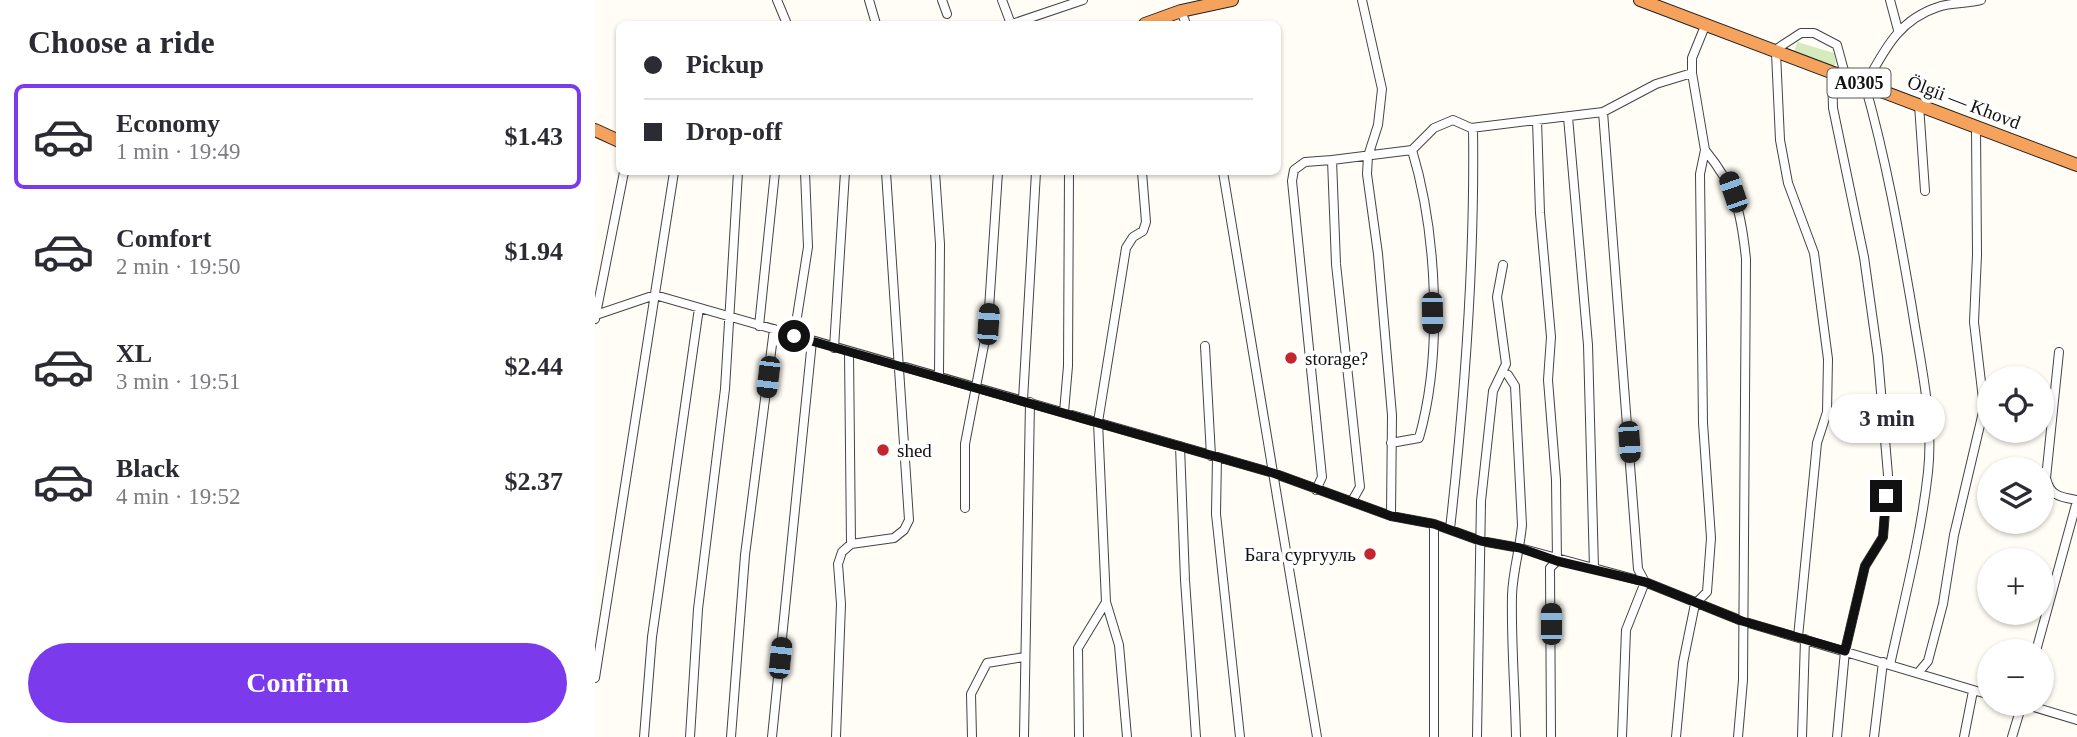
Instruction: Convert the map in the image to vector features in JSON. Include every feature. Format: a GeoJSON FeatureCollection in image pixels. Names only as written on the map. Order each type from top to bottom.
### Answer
{"type":"FeatureCollection","features":[{"type":"Feature","properties":{"kind":"highway"},"geometry":{"type":"LineString","coordinates":[[1153,21],[1181,11],[1232,0]]}},
{"type":"Feature","properties":{"kind":"highway","name":"Ölgii — Khovd"},"geometry":{"type":"LineString","coordinates":[[1640,0],[2077,166]]}},
{"type":"Feature","properties":{"kind":"highway"},"geometry":{"type":"LineString","coordinates":[[595,130],[616,140]]}},
{"type":"Feature","properties":{"kind":"street"},"geometry":{"type":"LineString","coordinates":[[777,0],[786,21]]}},
{"type":"Feature","properties":{"kind":"street"},"geometry":{"type":"LineString","coordinates":[[869,0],[875,21]]}},
{"type":"Feature","properties":{"kind":"street"},"geometry":{"type":"LineString","coordinates":[[942,0],[947,14]]}},
{"type":"Feature","properties":{"kind":"street"},"geometry":{"type":"LineString","coordinates":[[1002,0],[1010,21]]}},
{"type":"Feature","properties":{"kind":"street"},"geometry":{"type":"LineString","coordinates":[[1020,21],[1083,0]]}},
{"type":"Feature","properties":{"kind":"street"},"geometry":{"type":"LineString","coordinates":[[1362,0],[1382,89],[1378,125],[1368,156],[1367,174],[1378,254],[1392,415],[1394,500],[1391,516]]}},
{"type":"Feature","properties":{"kind":"street"},"geometry":{"type":"LineString","coordinates":[[1890,0],[1898,30]]}},
{"type":"Feature","properties":{"kind":"street"},"geometry":{"type":"LineString","coordinates":[[1874,737],[1886,663],[1909,583],[1928,471],[1928,434],[1921,352],[1893,191],[1865,85],[1898,30],[1914,17],[1940,6],[1981,0]]}},
{"type":"Feature","properties":{"kind":"street"},"geometry":{"type":"LineString","coordinates":[[1181,11],[1185,21]]}},
{"type":"Feature","properties":{"kind":"street"},"geometry":{"type":"LineString","coordinates":[[1676,737],[1683,663],[1695,604],[1707,592],[1711,538],[1703,423],[1700,174],[1705,150],[1692,73],[1692,58],[1705,26]]}},
{"type":"Feature","properties":{"kind":"street"},"geometry":{"type":"LineString","coordinates":[[1802,737],[1801,638],[1817,443],[1827,412],[1828,359],[1814,253],[1788,183],[1784,162],[1774,52],[1801,33],[1825,37],[1837,45],[1846,78]]}},
{"type":"Feature","properties":{"kind":"street"},"geometry":{"type":"LineString","coordinates":[[1315,490],[1322,477],[1292,181],[1294,170],[1305,162],[1412,150],[1434,128],[1453,120],[1473,128],[1603,111],[1656,84],[1692,73]]}},
{"type":"Feature","properties":{"kind":"street"},"geometry":{"type":"LineString","coordinates":[[1832,73],[1833,108],[1864,257],[1878,357],[1888,475],[1883,537],[1865,566],[1845,651],[1837,737]]}},
{"type":"Feature","properties":{"kind":"street"},"geometry":{"type":"LineString","coordinates":[[1919,105],[1925,191]]}},
{"type":"Feature","properties":{"kind":"street"},"geometry":{"type":"LineString","coordinates":[[1603,111],[1638,569],[1645,582],[1626,630],[1622,737]]}},
{"type":"Feature","properties":{"kind":"street"},"geometry":{"type":"LineString","coordinates":[[1568,117],[1588,345],[1594,568]]}},
{"type":"Feature","properties":{"kind":"street"},"geometry":{"type":"LineString","coordinates":[[1537,120],[1551,337],[1548,380],[1556,480],[1557,561],[1551,568],[1551,737]]}},
{"type":"Feature","properties":{"kind":"street"},"geometry":{"type":"LineString","coordinates":[[1450,529],[1463,414],[1473,265],[1473,128]]}},
{"type":"Feature","properties":{"kind":"street"},"geometry":{"type":"LineString","coordinates":[[1918,673],[1928,661],[1943,604],[1954,535],[1984,408],[1974,322],[1977,255],[1976,128]]}},
{"type":"Feature","properties":{"kind":"street"},"geometry":{"type":"LineString","coordinates":[[1391,443],[1419,438],[1430,400],[1433,341],[1430,229],[1412,150]]}},
{"type":"Feature","properties":{"kind":"street"},"geometry":{"type":"LineString","coordinates":[[1705,150],[1728,178],[1742,223],[1746,260],[1743,680],[1738,737]]}},
{"type":"Feature","properties":{"kind":"street"},"geometry":{"type":"LineString","coordinates":[[1332,160],[1336,264],[1360,486],[1352,501]]}},
{"type":"Feature","properties":{"kind":"street"},"geometry":{"type":"LineString","coordinates":[[595,317],[623,175]]}},
{"type":"Feature","properties":{"kind":"street"},"geometry":{"type":"LineString","coordinates":[[595,678],[674,175]]}},
{"type":"Feature","properties":{"kind":"street"},"geometry":{"type":"LineString","coordinates":[[690,737],[698,609],[731,316],[738,175]]}},
{"type":"Feature","properties":{"kind":"street"},"geometry":{"type":"LineString","coordinates":[[759,326],[775,175]]}},
{"type":"Feature","properties":{"kind":"street"},"geometry":{"type":"LineString","coordinates":[[794,336],[808,247],[805,175]]}},
{"type":"Feature","properties":{"kind":"street"},"geometry":{"type":"LineString","coordinates":[[834,348],[845,175]]}},
{"type":"Feature","properties":{"kind":"street"},"geometry":{"type":"LineString","coordinates":[[836,737],[841,604],[837,576],[842,552],[851,544],[894,538],[904,530],[909,520],[886,175]]}},
{"type":"Feature","properties":{"kind":"street"},"geometry":{"type":"LineString","coordinates":[[935,175],[940,244],[939,376]]}},
{"type":"Feature","properties":{"kind":"street"},"geometry":{"type":"LineString","coordinates":[[965,508],[965,444],[988,324],[998,175]]}},
{"type":"Feature","properties":{"kind":"street"},"geometry":{"type":"LineString","coordinates":[[1024,737],[1026,401],[1036,175]]}},
{"type":"Feature","properties":{"kind":"street"},"geometry":{"type":"LineString","coordinates":[[1064,412],[1068,366],[1069,175]]}},
{"type":"Feature","properties":{"kind":"street"},"geometry":{"type":"LineString","coordinates":[[1127,737],[1119,645],[1106,602],[1098,422],[1126,248],[1133,237],[1143,231],[1146,222],[1142,175]]}},
{"type":"Feature","properties":{"kind":"street"},"geometry":{"type":"LineString","coordinates":[[1223,175],[1317,737]]}},
{"type":"Feature","properties":{"kind":"street"},"geometry":{"type":"LineString","coordinates":[[1477,737],[1482,481],[1493,391],[1506,364],[1497,297],[1503,265]]}},
{"type":"Feature","properties":{"kind":"street"},"geometry":{"type":"LineString","coordinates":[[595,317],[655,295],[1273,473],[1391,516],[1434,524],[1481,541],[1520,548],[1557,561],[1645,582],[1742,621],[1977,692]]}},
{"type":"Feature","properties":{"kind":"street"},"geometry":{"type":"LineString","coordinates":[[644,737],[652,637],[699,308]]}},
{"type":"Feature","properties":{"kind":"street"},"geometry":{"type":"LineString","coordinates":[[731,737],[745,555],[774,329]]}},
{"type":"Feature","properties":{"kind":"street"},"geometry":{"type":"LineString","coordinates":[[772,737],[812,341]]}},
{"type":"Feature","properties":{"kind":"street"},"geometry":{"type":"LineString","coordinates":[[1205,346],[1216,514],[1240,737]]}},
{"type":"Feature","properties":{"kind":"street"},"geometry":{"type":"LineString","coordinates":[[849,352],[851,544]]}},
{"type":"Feature","properties":{"kind":"street"},"geometry":{"type":"LineString","coordinates":[[2039,639],[2077,501],[2056,496],[2049,489],[2046,478],[2059,352]]}},
{"type":"Feature","properties":{"kind":"street"},"geometry":{"type":"LineString","coordinates":[[1508,375],[1515,386],[1520,548],[1514,560],[1512,596],[1516,737]]}},
{"type":"Feature","properties":{"kind":"street"},"geometry":{"type":"LineString","coordinates":[[1180,446],[1185,580],[1196,737]]}},
{"type":"Feature","properties":{"kind":"street"},"geometry":{"type":"LineString","coordinates":[[1434,524],[1434,737]]}},
{"type":"Feature","properties":{"kind":"street"},"geometry":{"type":"LineString","coordinates":[[1079,737],[1078,648],[1106,602]]}},
{"type":"Feature","properties":{"kind":"street"},"geometry":{"type":"LineString","coordinates":[[972,737],[971,694],[986,663],[1024,657]]}},
{"type":"Feature","properties":{"kind":"street"},"geometry":{"type":"LineString","coordinates":[[1964,737],[1973,691]]}},
{"type":"Feature","properties":{"kind":"street"},"geometry":{"type":"LineString","coordinates":[[2054,713],[2077,720]]}},
{"type":"Feature","properties":{"kind":"street"},"geometry":{"type":"LineString","coordinates":[[2012,737],[2019,716]]}},
{"type":"Feature","properties":{"kind":"green space"},"geometry":{"type":"Polygon","coordinates":[[[1797,42],[1834,53],[1836,64],[1831,67],[1794,52],[1797,42]]]}},
{"type":"Feature","properties":{"kind":"place","name":"storage?"},"geometry":{"type":"Point","coordinates":[1291,358]}},
{"type":"Feature","properties":{"kind":"place","name":"shed"},"geometry":{"type":"Point","coordinates":[883,450]}},
{"type":"Feature","properties":{"kind":"place","name":"Бага сургууль"},"geometry":{"type":"Point","coordinates":[1370,554]}},
{"type":"Feature","properties":{"kind":"route"},"geometry":{"type":"LineString","coordinates":[[794,336],[1273,473],[1391,516],[1434,524],[1481,541],[1520,548],[1557,561],[1645,582],[1742,621],[1845,651],[1865,566],[1883,537],[1886,496]]}}]}
